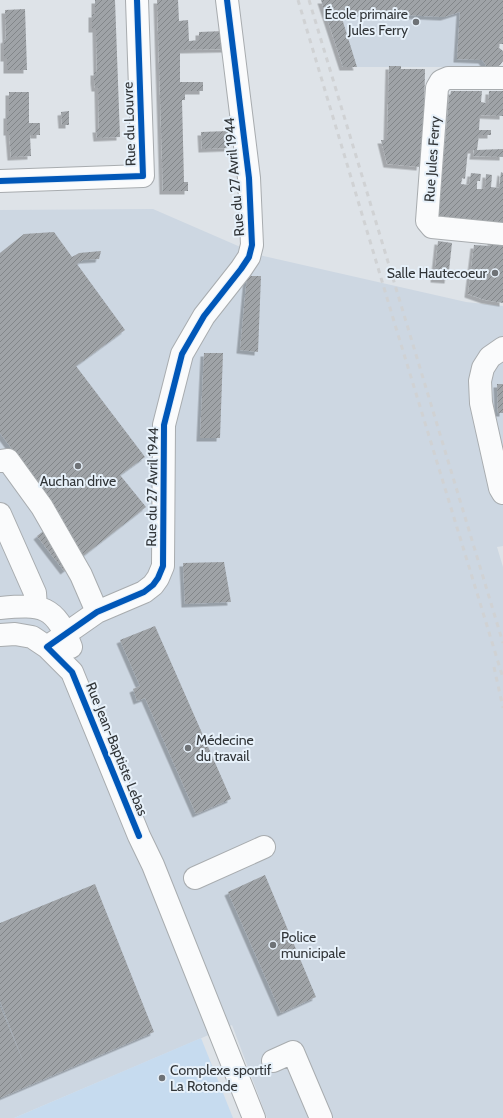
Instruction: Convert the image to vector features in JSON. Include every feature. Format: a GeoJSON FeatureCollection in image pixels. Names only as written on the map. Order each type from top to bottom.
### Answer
{"type":"FeatureCollection","features":[{"type":"Feature","properties":{"kind":"street","name":"Rue du Louvre"},"geometry":{"type":"LineString","coordinates":[[0,181],[143,176],[136,0]]}},
{"type":"Feature","properties":{"kind":"street","name":"Rue du 27 Avril 1944"},"geometry":{"type":"LineString","coordinates":[[47,647],[97,612],[144,592],[153,585],[158,578],[163,566],[164,425],[182,354],[204,316],[249,257],[252,245],[249,178],[227,0]]}},
{"type":"Feature","properties":{"kind":"street","name":"Rue Jules Ferry"},"geometry":{"type":"LineString","coordinates":[[503,78],[448,78],[441,81],[437,88],[427,221],[432,227],[503,234]]}},
{"type":"Feature","properties":{"kind":"street"},"geometry":{"type":"LineString","coordinates":[[503,348],[490,357],[483,368],[480,381],[481,403],[500,488],[503,493]]}},
{"type":"Feature","properties":{"kind":"street"},"geometry":{"type":"LineString","coordinates":[[0,461],[8,460],[42,507],[81,575],[97,612]]}},
{"type":"Feature","properties":{"kind":"street"},"geometry":{"type":"LineString","coordinates":[[0,514],[35,593],[36,607]]}},
{"type":"Feature","properties":{"kind":"street"},"geometry":{"type":"LineString","coordinates":[[0,608],[22,606],[36,607],[50,612],[60,623],[73,652],[72,672]]}},
{"type":"Feature","properties":{"kind":"street"},"geometry":{"type":"LineString","coordinates":[[0,619],[14,617],[38,619],[65,633]]}},
{"type":"Feature","properties":{"kind":"street"},"geometry":{"type":"LineString","coordinates":[[0,635],[15,634],[32,637],[47,647],[72,672]]}},
{"type":"Feature","properties":{"kind":"street","name":"Rue Jean-Baptiste Lebas"},"geometry":{"type":"LineString","coordinates":[[72,672],[153,865],[254,1118]]}},
{"type":"Feature","properties":{"kind":"street"},"geometry":{"type":"LineString","coordinates":[[195,878],[264,847]]}},
{"type":"Feature","properties":{"kind":"street"},"geometry":{"type":"LineString","coordinates":[[273,1062],[293,1052],[321,1118]]}},
{"type":"Feature","properties":{"kind":"shaded area","name":"École primaire Jules Ferry"},"geometry":{"type":"Polygon","coordinates":[[[321,0],[503,0],[503,44],[498,44],[496,67],[343,67],[321,0]]]}},
{"type":"Feature","properties":{"kind":"shaded area"},"geometry":{"type":"Polygon","coordinates":[[[153,209],[259,255],[466,302],[503,306],[503,546],[497,547],[503,567],[503,1118],[267,1118],[232,1025],[14,1118],[0,1118],[0,210],[153,209]]]}},
{"type":"Feature","properties":{"kind":"shaded area","name":"Complexe sportif La Rotonde"},"geometry":{"type":"Polygon","coordinates":[[[201,1038],[233,1118],[14,1118],[201,1038]]]}},
{"type":"Feature","properties":{"kind":"building"},"geometry":{"type":"Polygon","coordinates":[[[95,0],[115,0],[120,137],[97,138],[96,129],[99,129],[98,88],[95,88],[94,80],[94,72],[97,72],[96,29],[92,29],[92,14],[95,14],[95,0]]]}},
{"type":"Feature","properties":{"kind":"building"},"geometry":{"type":"Polygon","coordinates":[[[157,0],[178,0],[179,21],[188,20],[189,41],[199,40],[199,32],[224,31],[226,49],[180,50],[180,82],[203,82],[203,91],[185,91],[185,100],[182,100],[184,182],[188,182],[188,191],[163,191],[157,0]]]}},
{"type":"Feature","properties":{"kind":"building"},"geometry":{"type":"Polygon","coordinates":[[[321,0],[503,0],[503,44],[498,44],[498,47],[503,51],[503,61],[500,65],[493,68],[487,67],[482,60],[457,59],[460,12],[444,17],[340,12],[357,67],[343,67],[321,0]]]}},
{"type":"Feature","properties":{"kind":"building"},"geometry":{"type":"Polygon","coordinates":[[[25,9],[27,70],[7,70],[7,58],[4,58],[4,40],[6,39],[5,10],[25,9]]]}},
{"type":"Feature","properties":{"kind":"building"},"geometry":{"type":"Polygon","coordinates":[[[389,66],[401,66],[401,69],[425,69],[424,123],[420,167],[387,164],[381,140],[387,140],[389,66]]]}},
{"type":"Feature","properties":{"kind":"building"},"geometry":{"type":"Polygon","coordinates":[[[451,91],[482,91],[481,102],[486,103],[486,106],[488,106],[489,91],[503,91],[503,116],[480,115],[479,130],[491,130],[491,135],[479,135],[477,150],[503,149],[503,157],[473,156],[474,150],[468,150],[465,179],[462,178],[461,184],[469,185],[471,173],[481,174],[480,181],[477,181],[477,189],[485,189],[486,174],[492,175],[491,187],[499,188],[501,172],[503,173],[503,225],[438,218],[449,96],[451,91]]]}},
{"type":"Feature","properties":{"kind":"building"},"geometry":{"type":"Polygon","coordinates":[[[9,92],[29,92],[29,123],[40,123],[40,135],[30,135],[31,156],[11,157],[9,132],[7,132],[9,92]]]}},
{"type":"Feature","properties":{"kind":"building"},"geometry":{"type":"Polygon","coordinates":[[[69,111],[69,125],[62,125],[61,112],[69,111]]]}},
{"type":"Feature","properties":{"kind":"building"},"geometry":{"type":"Polygon","coordinates":[[[228,131],[228,148],[202,149],[201,132],[228,131]]]}},
{"type":"Feature","properties":{"kind":"building"},"geometry":{"type":"Polygon","coordinates":[[[54,232],[72,257],[79,253],[101,251],[99,259],[83,260],[77,264],[125,330],[76,366],[145,457],[120,475],[146,507],[64,571],[37,536],[62,517],[0,433],[0,253],[24,234],[54,232]]]}},
{"type":"Feature","properties":{"kind":"building"},"geometry":{"type":"Polygon","coordinates":[[[491,237],[503,238],[503,303],[485,300],[468,294],[474,245],[491,246],[491,237]]]}},
{"type":"Feature","properties":{"kind":"building"},"geometry":{"type":"Polygon","coordinates":[[[438,241],[452,243],[448,280],[434,279],[438,241]]]}},
{"type":"Feature","properties":{"kind":"building"},"geometry":{"type":"Polygon","coordinates":[[[247,276],[261,276],[258,352],[240,350],[247,276]]]}},
{"type":"Feature","properties":{"kind":"building"},"geometry":{"type":"Polygon","coordinates":[[[204,353],[223,353],[220,438],[200,438],[204,353]]]}},
{"type":"Feature","properties":{"kind":"building"},"geometry":{"type":"Polygon","coordinates":[[[497,384],[503,384],[503,413],[498,413],[497,384]]]}},
{"type":"Feature","properties":{"kind":"building"},"geometry":{"type":"Polygon","coordinates":[[[224,562],[231,602],[185,604],[183,563],[224,562]]]}},
{"type":"Feature","properties":{"kind":"building","name":"Médecine du travail"},"geometry":{"type":"Polygon","coordinates":[[[155,626],[231,799],[196,814],[145,698],[137,701],[133,689],[140,686],[120,640],[155,626]]]}},
{"type":"Feature","properties":{"kind":"building","name":"Police municipale"},"geometry":{"type":"Polygon","coordinates":[[[265,875],[316,997],[281,1013],[228,892],[265,875]]]}},
{"type":"Feature","properties":{"kind":"building"},"geometry":{"type":"Polygon","coordinates":[[[95,884],[154,1032],[0,1098],[0,1006],[25,1066],[0,1001],[0,923],[95,884]]]}},
{"type":"Feature","properties":{"kind":"railway"},"geometry":{"type":"LineString","coordinates":[[298,0],[503,678]]}},
{"type":"Feature","properties":{"kind":"railway"},"geometry":{"type":"LineString","coordinates":[[309,0],[503,643]]}},
{"type":"Feature","properties":{"kind":"railway"},"geometry":{"type":"LineString","coordinates":[[494,667],[503,708]]}},
{"type":"Feature","properties":{"kind":"cycle path"},"geometry":{"type":"LineString","coordinates":[[0,181],[143,176],[137,0]]}},
{"type":"Feature","properties":{"kind":"cycle path"},"geometry":{"type":"LineString","coordinates":[[139,836],[72,672],[47,647],[97,612],[144,592],[153,585],[158,578],[163,566],[164,425],[182,354],[204,316],[249,257],[252,245],[249,178],[227,0]]}},
{"type":"Feature","properties":{"kind":"place","name":"École primaire Jules Ferry"},"geometry":{"type":"Point","coordinates":[416,22]}},
{"type":"Feature","properties":{"kind":"place","name":"Salle Hautecoeur"},"geometry":{"type":"Point","coordinates":[495,273]}},
{"type":"Feature","properties":{"kind":"place","name":"Auchan drive"},"geometry":{"type":"Point","coordinates":[78,466]}},
{"type":"Feature","properties":{"kind":"place","name":"Médecine du travail"},"geometry":{"type":"Point","coordinates":[188,748]}},
{"type":"Feature","properties":{"kind":"place","name":"Police municipale"},"geometry":{"type":"Point","coordinates":[273,945]}},
{"type":"Feature","properties":{"kind":"place","name":"Complexe sportif La Rotonde"},"geometry":{"type":"Point","coordinates":[162,1078]}}]}
